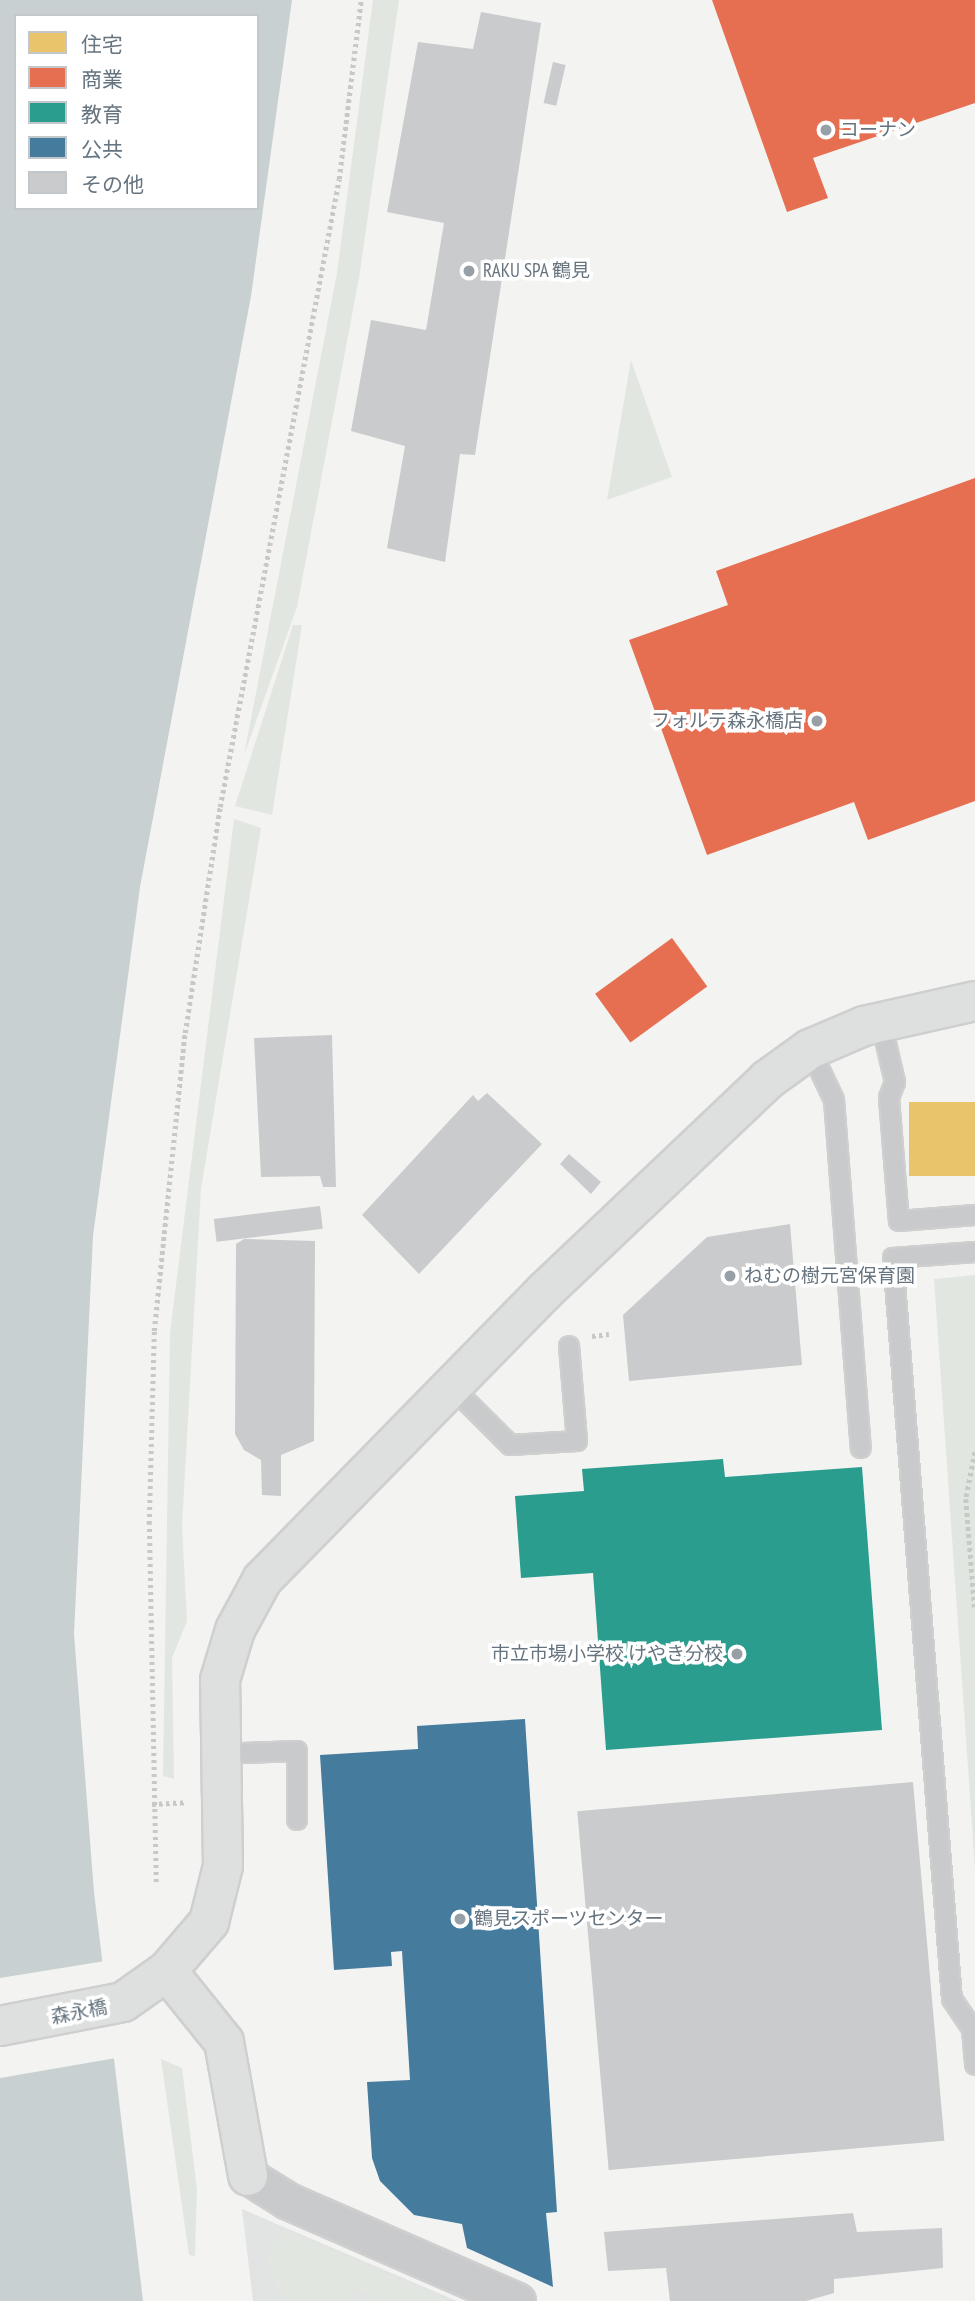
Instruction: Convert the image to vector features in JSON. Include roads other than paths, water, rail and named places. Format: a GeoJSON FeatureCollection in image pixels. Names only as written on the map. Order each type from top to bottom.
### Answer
{"type":"FeatureCollection","features":[{"type":"Feature","properties":{"kind":"street","name":"森永橋"},"geometry":{"type":"LineString","coordinates":[[0,2026],[104,2008],[160,1978],[198,1941],[217,1898],[223,1866],[217,1754],[220,1680],[235,1630],[262,1580],[451,1386],[724,1117],[810,1049],[881,1022],[975,1001]]}},
{"type":"Feature","properties":{"kind":"street"},"geometry":{"type":"LineString","coordinates":[[160,1978],[224,2042],[248,2176],[288,2201],[517,2301]]}},
{"type":"Feature","properties":{"kind":"lane"},"geometry":{"type":"LineString","coordinates":[[881,1022],[895,1082],[889,1098],[899,1221],[975,1215]]}},
{"type":"Feature","properties":{"kind":"lane"},"geometry":{"type":"LineString","coordinates":[[810,1049],[834,1100],[861,1448]]}},
{"type":"Feature","properties":{"kind":"lane"},"geometry":{"type":"LineString","coordinates":[[975,1252],[893,1258],[952,1999],[972,2029],[975,2064]]}},
{"type":"Feature","properties":{"kind":"lane"},"geometry":{"type":"LineString","coordinates":[[451,1386],[510,1445],[577,1441],[569,1346]]}},
{"type":"Feature","properties":{"kind":"lane"},"geometry":{"type":"LineString","coordinates":[[217,1754],[297,1751],[297,1820]]}},
{"type":"Feature","properties":{"kind":"place","name":"コーナン"},"geometry":{"type":"Point","coordinates":[826,130]}},
{"type":"Feature","properties":{"kind":"place","name":"RAKU SPA 鶴見"},"geometry":{"type":"Point","coordinates":[469,271]}},
{"type":"Feature","properties":{"kind":"place","name":"フォルテ森永橋店"},"geometry":{"type":"Point","coordinates":[817,721]}},
{"type":"Feature","properties":{"kind":"place","name":"ねむの樹元宮保育園"},"geometry":{"type":"Point","coordinates":[730,1276]}},
{"type":"Feature","properties":{"kind":"place","name":"市立市場小学校 けやき分校"},"geometry":{"type":"Point","coordinates":[737,1654]}},
{"type":"Feature","properties":{"kind":"place","name":"鶴見スポーツセンター"},"geometry":{"type":"Point","coordinates":[460,1919]}}]}
